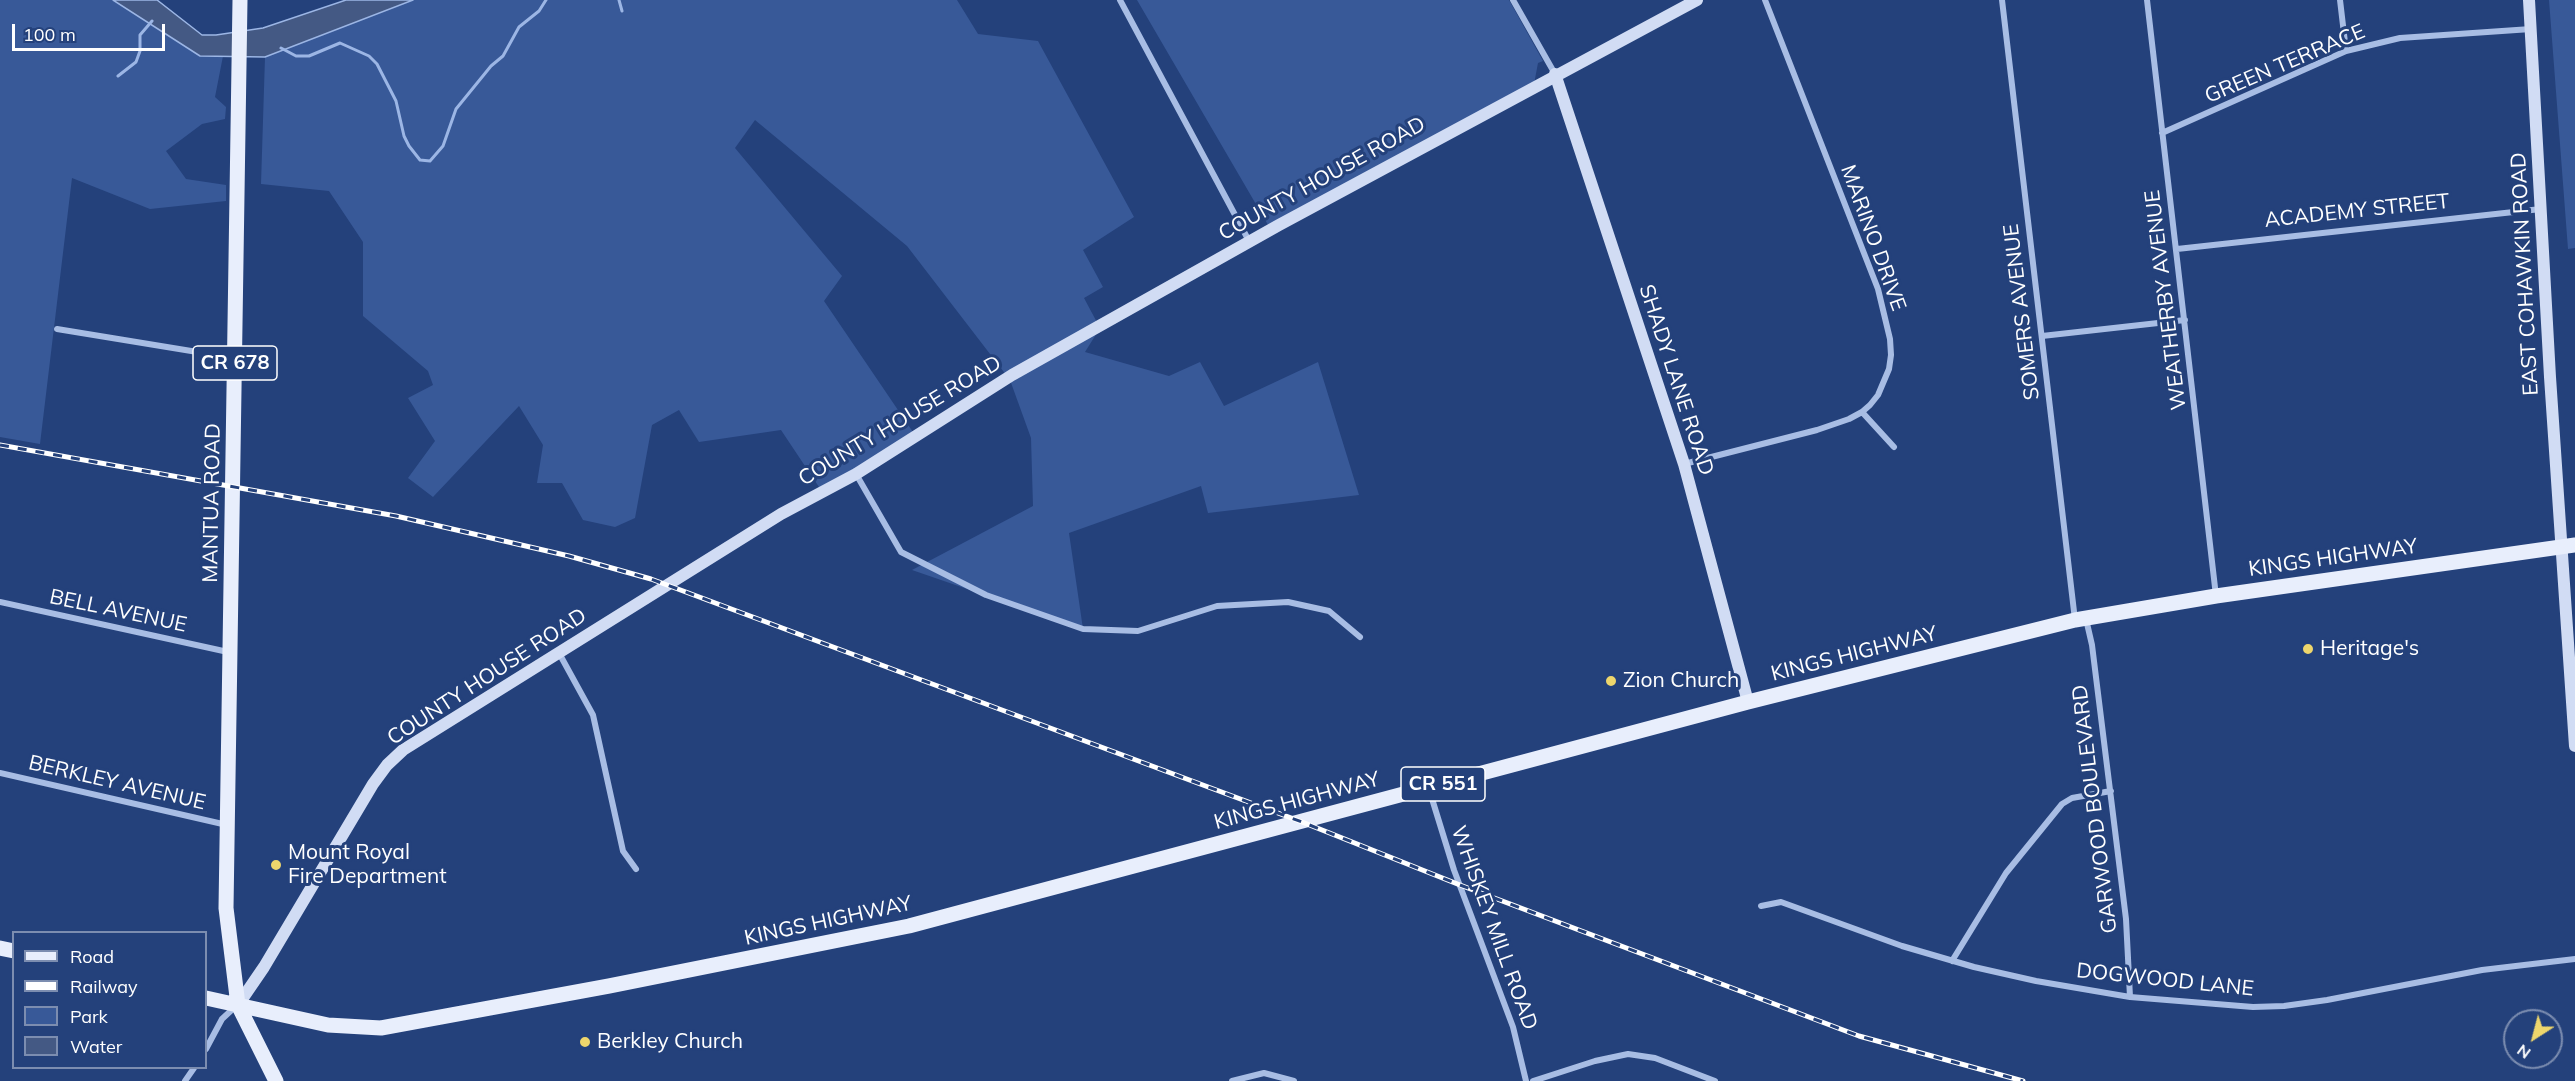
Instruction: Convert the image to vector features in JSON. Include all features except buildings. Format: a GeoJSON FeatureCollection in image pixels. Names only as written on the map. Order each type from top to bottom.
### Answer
{"type":"FeatureCollection","features":[{"type":"Feature","properties":{"kind":"main road","name":"MANTUA ROAD"},"geometry":{"type":"LineString","coordinates":[[238,1005],[226,908],[240,0]]}},
{"type":"Feature","properties":{"kind":"main road","name":"KINGS HIGHWAY"},"geometry":{"type":"LineString","coordinates":[[207,998],[343,1027],[381,1028],[408,1024],[909,926],[1748,702],[2081,619],[2216,596],[2568,545]]}},
{"type":"Feature","properties":{"kind":"main road","name":"CR 678"},"geometry":{"type":"LineString","coordinates":[[238,1005],[276,1081]]}},
{"type":"Feature","properties":{"kind":"street"},"geometry":{"type":"LineString","coordinates":[[1120,0],[1250,241]]}},
{"type":"Feature","properties":{"kind":"street"},"geometry":{"type":"LineString","coordinates":[[1514,0],[1555,74]]}},
{"type":"Feature","properties":{"kind":"street","name":"COUNTY HOUSE ROAD"},"geometry":{"type":"LineString","coordinates":[[238,1005],[264,967],[373,784],[387,765],[403,750],[444,722],[782,514],[856,474],[1012,375],[1250,241],[1555,74],[1696,0]]}},
{"type":"Feature","properties":{"kind":"street","name":"MARINO DRIVE"},"geometry":{"type":"LineString","coordinates":[[1684,464],[1818,430],[1862,412],[1878,395],[1887,375],[1891,355],[1890,339],[1878,289],[1765,0]]}},
{"type":"Feature","properties":{"kind":"street","name":"SOMERS AVENUE"},"geometry":{"type":"LineString","coordinates":[[2002,0],[2042,336],[2081,619]]}},
{"type":"Feature","properties":{"kind":"street","name":"WEATHERBY AVENUE"},"geometry":{"type":"LineString","coordinates":[[2147,0],[2186,320],[2216,596]]}},
{"type":"Feature","properties":{"kind":"street"},"geometry":{"type":"LineString","coordinates":[[2340,0],[2346,51]]}},
{"type":"Feature","properties":{"kind":"street","name":"EAST COHAWKIN ROAD"},"geometry":{"type":"LineString","coordinates":[[2529,0],[2541,209],[2568,545],[2575,746]]}},
{"type":"Feature","properties":{"kind":"street","name":"GREEN TERRACE"},"geometry":{"type":"LineString","coordinates":[[2162,133],[2346,51],[2400,38],[2531,29]]}},
{"type":"Feature","properties":{"kind":"street","name":"SHADY LANE ROAD"},"geometry":{"type":"LineString","coordinates":[[1555,74],[1684,464],[1748,702]]}},
{"type":"Feature","properties":{"kind":"street","name":"ACADEMY STREET"},"geometry":{"type":"LineString","coordinates":[[2177,249],[2541,209]]}},
{"type":"Feature","properties":{"kind":"street"},"geometry":{"type":"LineString","coordinates":[[2042,336],[2186,320]]}},
{"type":"Feature","properties":{"kind":"street"},"geometry":{"type":"LineString","coordinates":[[57,329],[147,346],[235,358]]}},
{"type":"Feature","properties":{"kind":"street"},"geometry":{"type":"LineString","coordinates":[[1862,412],[1894,447]]}},
{"type":"Feature","properties":{"kind":"street"},"geometry":{"type":"LineString","coordinates":[[856,474],[901,552],[986,596],[1083,629],[1138,631],[1217,606],[1288,602],[1329,611],[1360,637]]}},
{"type":"Feature","properties":{"kind":"street","name":"BELL AVENUE"},"geometry":{"type":"LineString","coordinates":[[0,602],[229,652]]}},
{"type":"Feature","properties":{"kind":"street","name":"GARWOOD BOULEVARD"},"geometry":{"type":"LineString","coordinates":[[2081,619],[2092,645],[2126,919],[2130,997]]}},
{"type":"Feature","properties":{"kind":"street"},"geometry":{"type":"LineString","coordinates":[[559,653],[593,716],[623,851],[636,869]]}},
{"type":"Feature","properties":{"kind":"street","name":"BERKLEY AVENUE"},"geometry":{"type":"LineString","coordinates":[[0,773],[227,826]]}},
{"type":"Feature","properties":{"kind":"street","name":"WHISKEY MILL ROAD"},"geometry":{"type":"LineString","coordinates":[[1428,788],[1454,870],[1513,1027],[1526,1081]]}},
{"type":"Feature","properties":{"kind":"street"},"geometry":{"type":"LineString","coordinates":[[1952,961],[2006,873],[2062,804],[2072,798],[2110,791]]}},
{"type":"Feature","properties":{"kind":"street","name":"DOGWOOD LANE"},"geometry":{"type":"LineString","coordinates":[[1761,906],[1781,902],[1857,931],[1952,961],[2036,981],[2130,997],[2253,1007],[2284,1006],[2482,970],[2575,959]]}},
{"type":"Feature","properties":{"kind":"street"},"geometry":{"type":"LineString","coordinates":[[207,1047],[222,1019],[238,1005]]}},
{"type":"Feature","properties":{"kind":"street"},"geometry":{"type":"LineString","coordinates":[[1533,1081],[1595,1061],[1628,1054],[1655,1059],[1715,1081]]}},
{"type":"Feature","properties":{"kind":"street"},"geometry":{"type":"LineString","coordinates":[[1232,1081],[1264,1073],[1294,1081]]}},
{"type":"Feature","properties":{"kind":"green space"},"geometry":{"type":"Polygon","coordinates":[[[0,0],[113,0],[200,56],[223,56],[215,97],[226,107],[225,119],[202,124],[166,151],[186,179],[226,185],[226,201],[150,209],[72,178],[40,444],[0,437],[0,0]]]}},
{"type":"Feature","properties":{"kind":"green space"},"geometry":{"type":"Polygon","coordinates":[[[413,0],[957,0],[978,34],[1038,41],[1134,217],[1083,250],[1103,287],[1084,298],[1100,328],[1085,352],[1169,376],[1200,362],[1224,406],[1318,362],[1359,495],[1208,513],[1201,486],[1069,533],[1083,629],[912,570],[1033,506],[1031,438],[1010,380],[907,246],[755,120],[735,148],[842,276],[824,301],[917,438],[823,493],[781,430],[699,442],[679,410],[652,425],[635,518],[615,527],[583,520],[562,483],[537,483],[543,445],[519,406],[433,497],[408,478],[435,441],[408,398],[433,385],[428,371],[363,316],[363,242],[329,191],[261,184],[265,57],[413,0]]]}},
{"type":"Feature","properties":{"kind":"green space"},"geometry":{"type":"Polygon","coordinates":[[[1137,0],[1509,0],[1543,61],[1538,63],[1534,84],[1271,230],[1137,0]]]}},
{"type":"Feature","properties":{"kind":"green space"},"geometry":{"type":"Polygon","coordinates":[[[2549,0],[2575,0],[2575,248],[2568,249],[2549,0]]]}},
{"type":"Feature","properties":{"kind":"water"},"geometry":{"type":"Polygon","coordinates":[[[113,0],[157,0],[202,35],[216,35],[263,28],[346,0],[413,0],[265,57],[200,56],[113,0]]]}},
{"type":"Feature","properties":{"kind":"waterway"},"geometry":{"type":"LineString","coordinates":[[281,48],[296,56],[309,56],[340,43],[369,56],[377,64],[396,101],[404,136],[409,146],[420,160],[430,161],[443,146],[456,109],[491,66],[503,56],[519,27],[539,11],[546,0]]}},
{"type":"Feature","properties":{"kind":"waterway"},"geometry":{"type":"LineString","coordinates":[[619,0],[622,11]]}},
{"type":"Feature","properties":{"kind":"waterway"},"geometry":{"type":"LineString","coordinates":[[118,76],[136,62],[140,51],[140,35],[152,21]]}},
{"type":"Feature","properties":{"kind":"railway"},"geometry":{"type":"LineString","coordinates":[[0,445],[396,516],[569,556],[651,579],[1302,822],[1460,885],[1859,1036],[2023,1081]]}},
{"type":"Feature","properties":{"kind":"place","name":"Heritage's"},"geometry":{"type":"Point","coordinates":[2308,649]}},
{"type":"Feature","properties":{"kind":"place","name":"Zion Church"},"geometry":{"type":"Point","coordinates":[1611,681]}},
{"type":"Feature","properties":{"kind":"place","name":"Mount Royal Fire Department"},"geometry":{"type":"Point","coordinates":[276,865]}},
{"type":"Feature","properties":{"kind":"place","name":"Berkley Church"},"geometry":{"type":"Point","coordinates":[585,1042]}}]}
